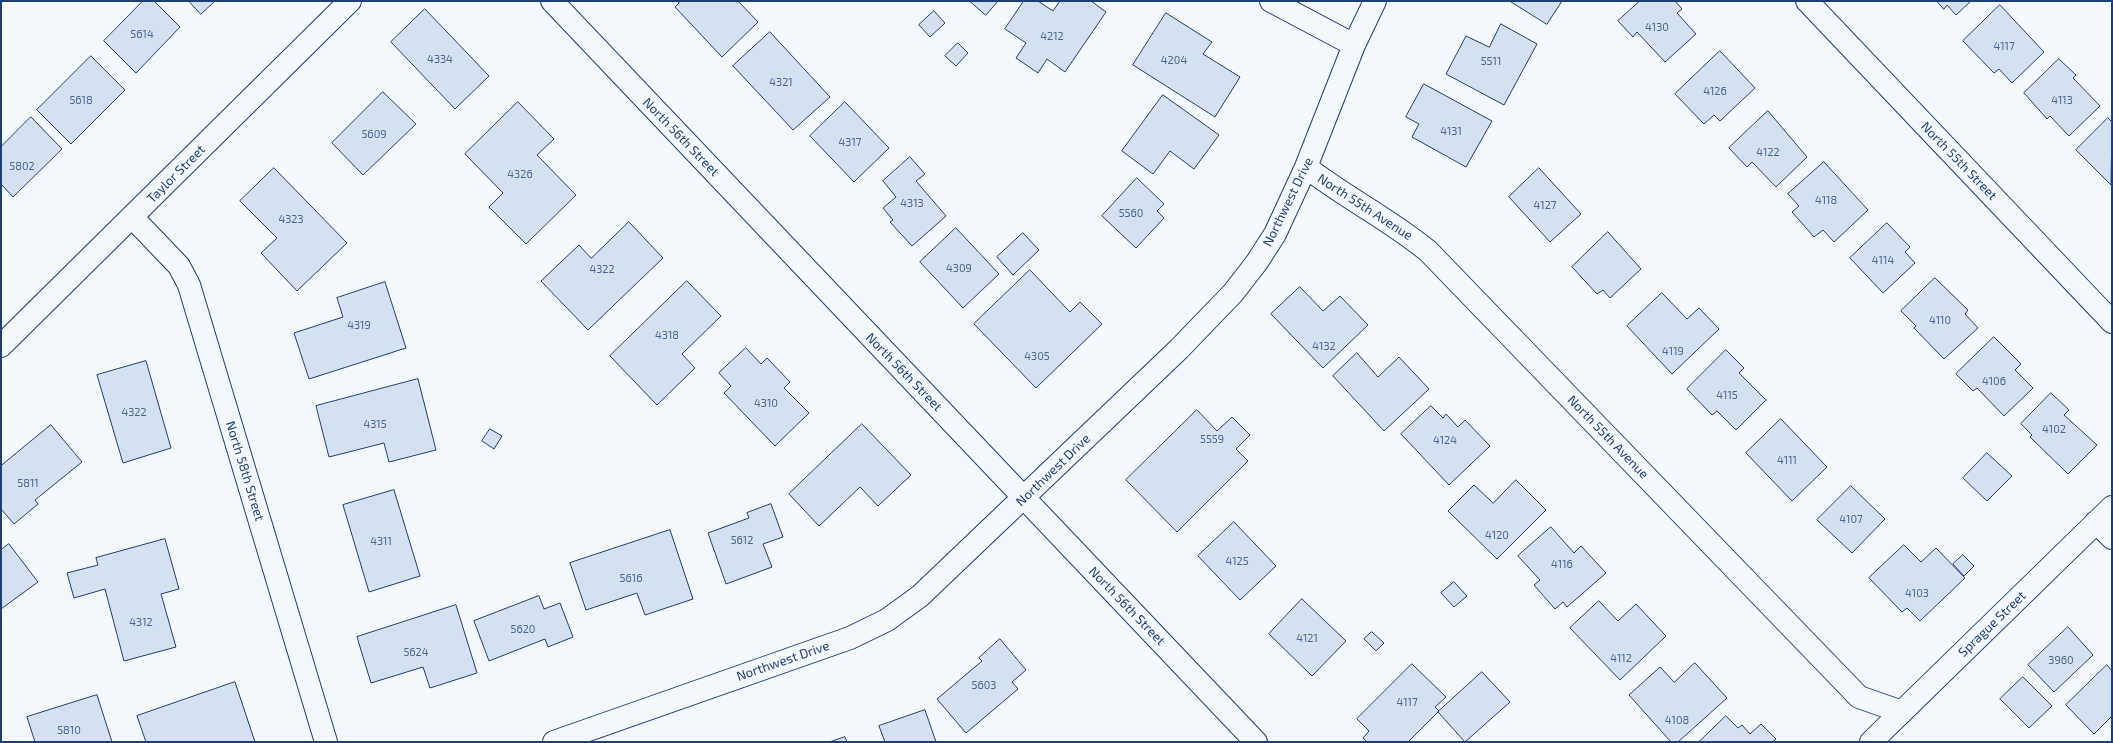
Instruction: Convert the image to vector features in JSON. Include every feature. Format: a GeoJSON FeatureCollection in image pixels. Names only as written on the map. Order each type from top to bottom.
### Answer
{"type":"FeatureCollection","features":[{"type":"Feature","properties":{"kind":"street","name":"Taylor Street"},"geometry":{"type":"LineString","coordinates":[[1,346],[350,1]]}},
{"type":"Feature","properties":{"kind":"street","name":"North 56th Street"},"geometry":{"type":"LineString","coordinates":[[552,1],[1256,742]]}},
{"type":"Feature","properties":{"kind":"street"},"geometry":{"type":"LineString","coordinates":[[1271,1],[1354,45]]}},
{"type":"Feature","properties":{"kind":"street","name":"Northwest Drive"},"geometry":{"type":"LineString","coordinates":[[554,742],[850,638],[887,620],[920,596],[1179,349],[1233,293],[1275,234],[1306,167],[1354,45],[1375,1]]}},
{"type":"Feature","properties":{"kind":"street","name":"North 55th Street"},"geometry":{"type":"LineString","coordinates":[[1806,1],[2112,322]]}},
{"type":"Feature","properties":{"kind":"street","name":"North 55th Avenue"},"geometry":{"type":"LineString","coordinates":[[1306,167],[1336,190],[1400,228],[1428,251],[1859,697],[1902,712]]}},
{"type":"Feature","properties":{"kind":"street","name":"North 58th Street"},"geometry":{"type":"LineString","coordinates":[[132,217],[179,266],[189,285],[326,742]]}},
{"type":"Feature","properties":{"kind":"street","name":"Sprague Street"},"geometry":{"type":"LineString","coordinates":[[1871,742],[2112,507]]}},
{"type":"Feature","properties":{"kind":"street"},"geometry":{"type":"LineString","coordinates":[[2096,522],[2112,538]]}},
{"type":"Feature","properties":{"kind":"building"},"geometry":{"type":"Polygon","coordinates":[[[143,1],[154,1],[180,27],[136,73],[104,41],[143,1]]]}},
{"type":"Feature","properties":{"kind":"building"},"geometry":{"type":"Polygon","coordinates":[[[189,1],[215,1],[201,14],[189,1]]]}},
{"type":"Feature","properties":{"kind":"building"},"geometry":{"type":"Polygon","coordinates":[[[677,1],[738,1],[758,22],[722,57],[675,7],[679,3],[677,1]]]}},
{"type":"Feature","properties":{"kind":"building"},"geometry":{"type":"Polygon","coordinates":[[[970,1],[998,1],[986,15],[970,1]]]}},
{"type":"Feature","properties":{"kind":"building"},"geometry":{"type":"Polygon","coordinates":[[[1024,1],[1038,1],[1053,11],[1060,1],[1091,1],[1106,12],[1065,72],[1047,59],[1038,73],[1016,58],[1026,43],[1005,29],[1024,1]]]}},
{"type":"Feature","properties":{"kind":"building"},"geometry":{"type":"Polygon","coordinates":[[[1510,1],[1562,1],[1547,24],[1510,1]]]}},
{"type":"Feature","properties":{"kind":"building"},"geometry":{"type":"Polygon","coordinates":[[[1640,1],[1675,1],[1682,9],[1677,13],[1696,34],[1665,62],[1637,32],[1633,37],[1618,21],[1640,1]]]}},
{"type":"Feature","properties":{"kind":"building"},"geometry":{"type":"Polygon","coordinates":[[[1937,1],[1971,1],[1956,15],[1947,5],[1944,9],[1937,1]]]}},
{"type":"Feature","properties":{"kind":"building"},"geometry":{"type":"Polygon","coordinates":[[[2000,5],[2044,52],[2012,83],[1999,69],[1994,73],[1963,41],[2000,5]]]}},
{"type":"Feature","properties":{"kind":"building"},"geometry":{"type":"Polygon","coordinates":[[[425,9],[489,76],[455,109],[391,42],[425,9]]]}},
{"type":"Feature","properties":{"kind":"building"},"geometry":{"type":"Polygon","coordinates":[[[934,11],[945,23],[930,37],[919,25],[934,11]]]}},
{"type":"Feature","properties":{"kind":"building"},"geometry":{"type":"Polygon","coordinates":[[[1166,13],[1212,42],[1203,54],[1240,77],[1215,117],[1133,65],[1166,13]]]}},
{"type":"Feature","properties":{"kind":"building"},"geometry":{"type":"Polygon","coordinates":[[[1501,24],[1537,44],[1504,105],[1446,74],[1466,36],[1489,47],[1501,24]]]}},
{"type":"Feature","properties":{"kind":"building"},"geometry":{"type":"Polygon","coordinates":[[[770,32],[830,97],[793,130],[733,66],[770,32]]]}},
{"type":"Feature","properties":{"kind":"building"},"geometry":{"type":"Polygon","coordinates":[[[958,43],[968,53],[956,66],[945,56],[958,43]]]}},
{"type":"Feature","properties":{"kind":"building"},"geometry":{"type":"Polygon","coordinates":[[[1720,51],[1755,88],[1720,121],[1714,115],[1704,124],[1675,94],[1720,51]]]}},
{"type":"Feature","properties":{"kind":"building"},"geometry":{"type":"Polygon","coordinates":[[[91,56],[125,90],[71,144],[37,110],[91,56]]]}},
{"type":"Feature","properties":{"kind":"building"},"geometry":{"type":"Polygon","coordinates":[[[2059,59],[2076,75],[2073,78],[2100,106],[2069,136],[2050,116],[2047,119],[2024,93],[2059,59]]]}},
{"type":"Feature","properties":{"kind":"building"},"geometry":{"type":"Polygon","coordinates":[[[1424,84],[1492,121],[1466,167],[1412,137],[1419,124],[1406,117],[1424,84]]]}},
{"type":"Feature","properties":{"kind":"building"},"geometry":{"type":"Polygon","coordinates":[[[383,92],[416,124],[363,175],[332,143],[383,92]]]}},
{"type":"Feature","properties":{"kind":"building"},"geometry":{"type":"Polygon","coordinates":[[[1163,95],[1219,135],[1194,169],[1170,151],[1153,174],[1122,151],[1163,95]]]}},
{"type":"Feature","properties":{"kind":"building"},"geometry":{"type":"Polygon","coordinates":[[[518,102],[554,139],[537,155],[576,195],[526,244],[489,207],[503,193],[465,154],[518,102]]]}},
{"type":"Feature","properties":{"kind":"building"},"geometry":{"type":"Polygon","coordinates":[[[845,102],[889,148],[854,182],[810,136],[845,102]]]}},
{"type":"Feature","properties":{"kind":"building"},"geometry":{"type":"Polygon","coordinates":[[[1768,111],[1807,157],[1776,187],[1752,162],[1747,167],[1729,148],[1768,111]]]}},
{"type":"Feature","properties":{"kind":"building"},"geometry":{"type":"Polygon","coordinates":[[[31,117],[62,149],[13,197],[1,184],[1,147],[31,117]]]}},
{"type":"Feature","properties":{"kind":"building"},"geometry":{"type":"Polygon","coordinates":[[[2108,118],[2112,122],[2111,185],[2076,150],[2108,118]]]}},
{"type":"Feature","properties":{"kind":"building"},"geometry":{"type":"Polygon","coordinates":[[[910,157],[925,174],[916,181],[946,216],[912,246],[890,222],[893,220],[883,208],[896,197],[883,181],[910,157]]]}},
{"type":"Feature","properties":{"kind":"building"},"geometry":{"type":"Polygon","coordinates":[[[1824,162],[1868,210],[1834,242],[1823,230],[1814,237],[1792,212],[1799,206],[1788,194],[1824,162]]]}},
{"type":"Feature","properties":{"kind":"building"},"geometry":{"type":"Polygon","coordinates":[[[274,168],[347,243],[297,291],[261,253],[277,238],[240,201],[274,168]]]}},
{"type":"Feature","properties":{"kind":"building"},"geometry":{"type":"Polygon","coordinates":[[[1539,168],[1581,214],[1550,242],[1509,197],[1539,168]]]}},
{"type":"Feature","properties":{"kind":"building"},"geometry":{"type":"Polygon","coordinates":[[[1137,178],[1164,204],[1157,211],[1164,218],[1136,248],[1102,216],[1137,178]]]}},
{"type":"Feature","properties":{"kind":"building"},"geometry":{"type":"Polygon","coordinates":[[[629,222],[663,258],[588,330],[541,281],[579,245],[591,258],[629,222]]]}},
{"type":"Feature","properties":{"kind":"building"},"geometry":{"type":"Polygon","coordinates":[[[1887,223],[1910,247],[1905,252],[1915,263],[1883,293],[1850,258],[1887,223]]]}},
{"type":"Feature","properties":{"kind":"building"},"geometry":{"type":"Polygon","coordinates":[[[956,228],[999,274],[963,308],[920,262],[956,228]]]}},
{"type":"Feature","properties":{"kind":"building"},"geometry":{"type":"Polygon","coordinates":[[[1608,232],[1641,269],[1610,298],[1603,290],[1597,294],[1572,267],[1608,232]]]}},
{"type":"Feature","properties":{"kind":"building"},"geometry":{"type":"Polygon","coordinates":[[[1023,233],[1039,250],[1013,275],[997,257],[1023,233]]]}},
{"type":"Feature","properties":{"kind":"building"},"geometry":{"type":"Polygon","coordinates":[[[1030,270],[1070,312],[1080,302],[1102,324],[1036,388],[974,324],[1030,270]]]}},
{"type":"Feature","properties":{"kind":"building"},"geometry":{"type":"Polygon","coordinates":[[[1935,278],[1968,310],[1965,314],[1978,328],[1944,359],[1914,328],[1916,326],[1901,311],[1935,278]]]}},
{"type":"Feature","properties":{"kind":"building"},"geometry":{"type":"Polygon","coordinates":[[[687,281],[721,316],[682,354],[695,368],[657,405],[610,356],[687,281]]]}},
{"type":"Feature","properties":{"kind":"building"},"geometry":{"type":"Polygon","coordinates":[[[385,282],[406,348],[309,379],[294,333],[343,317],[337,298],[385,282]]]}},
{"type":"Feature","properties":{"kind":"building"},"geometry":{"type":"Polygon","coordinates":[[[1300,287],[1323,311],[1340,296],[1368,325],[1323,368],[1271,314],[1300,287]]]}},
{"type":"Feature","properties":{"kind":"building"},"geometry":{"type":"Polygon","coordinates":[[[1662,293],[1687,319],[1699,308],[1719,329],[1672,374],[1627,326],[1662,293]]]}},
{"type":"Feature","properties":{"kind":"building"},"geometry":{"type":"Polygon","coordinates":[[[1994,337],[2021,364],[2015,370],[2033,388],[2004,416],[1977,388],[1973,391],[1956,374],[1994,337]]]}},
{"type":"Feature","properties":{"kind":"building"},"geometry":{"type":"Polygon","coordinates":[[[746,348],[761,364],[767,358],[790,382],[784,388],[809,413],[775,446],[724,393],[731,386],[719,373],[746,348]]]}},
{"type":"Feature","properties":{"kind":"building"},"geometry":{"type":"Polygon","coordinates":[[[1726,350],[1744,368],[1739,373],[1766,400],[1736,430],[1717,411],[1712,415],[1687,389],[1726,350]]]}},
{"type":"Feature","properties":{"kind":"building"},"geometry":{"type":"Polygon","coordinates":[[[1357,353],[1378,377],[1399,357],[1429,389],[1384,431],[1333,376],[1357,353]]]}},
{"type":"Feature","properties":{"kind":"building"},"geometry":{"type":"Polygon","coordinates":[[[146,361],[171,448],[123,463],[97,375],[146,361]]]}},
{"type":"Feature","properties":{"kind":"building"},"geometry":{"type":"Polygon","coordinates":[[[418,379],[436,450],[389,462],[384,443],[329,457],[316,406],[418,379]]]}},
{"type":"Feature","properties":{"kind":"building"},"geometry":{"type":"Polygon","coordinates":[[[2051,393],[2069,410],[2064,415],[2097,445],[2068,474],[2030,437],[2032,435],[2021,424],[2051,393]]]}},
{"type":"Feature","properties":{"kind":"building"},"geometry":{"type":"Polygon","coordinates":[[[1431,406],[1443,418],[1446,414],[1458,427],[1465,420],[1490,446],[1449,485],[1401,434],[1431,406]]]}},
{"type":"Feature","properties":{"kind":"building"},"geometry":{"type":"Polygon","coordinates":[[[1197,410],[1217,431],[1232,417],[1250,435],[1236,449],[1248,461],[1177,532],[1126,480],[1197,410]]]}},
{"type":"Feature","properties":{"kind":"building"},"geometry":{"type":"Polygon","coordinates":[[[1781,419],[1827,467],[1792,501],[1746,453],[1781,419]]]}},
{"type":"Feature","properties":{"kind":"building"},"geometry":{"type":"Polygon","coordinates":[[[862,424],[911,475],[878,506],[860,487],[819,526],[789,494],[862,424]]]}},
{"type":"Feature","properties":{"kind":"building"},"geometry":{"type":"Polygon","coordinates":[[[51,425],[82,462],[35,500],[38,504],[14,524],[1,509],[1,466],[51,425]]]}},
{"type":"Feature","properties":{"kind":"building"},"geometry":{"type":"Polygon","coordinates":[[[490,429],[502,436],[494,449],[482,441],[490,429]]]}},
{"type":"Feature","properties":{"kind":"building"},"geometry":{"type":"Polygon","coordinates":[[[1987,453],[2012,476],[1987,501],[1963,478],[1987,453]]]}},
{"type":"Feature","properties":{"kind":"building"},"geometry":{"type":"Polygon","coordinates":[[[1516,480],[1546,510],[1497,559],[1448,511],[1474,485],[1493,503],[1516,480]]]}},
{"type":"Feature","properties":{"kind":"building"},"geometry":{"type":"Polygon","coordinates":[[[1851,486],[1885,519],[1852,553],[1817,520],[1851,486]]]}},
{"type":"Feature","properties":{"kind":"building"},"geometry":{"type":"Polygon","coordinates":[[[394,490],[420,576],[369,592],[343,505],[394,490]]]}},
{"type":"Feature","properties":{"kind":"building"},"geometry":{"type":"Polygon","coordinates":[[[771,504],[783,537],[763,544],[772,567],[726,584],[708,533],[749,518],[747,513],[771,504]]]}},
{"type":"Feature","properties":{"kind":"building"},"geometry":{"type":"Polygon","coordinates":[[[1234,522],[1276,566],[1240,600],[1198,556],[1234,522]]]}},
{"type":"Feature","properties":{"kind":"building"},"geometry":{"type":"Polygon","coordinates":[[[1551,527],[1574,553],[1581,546],[1606,573],[1567,607],[1563,602],[1555,609],[1534,585],[1540,580],[1518,556],[1551,527]]]}},
{"type":"Feature","properties":{"kind":"building"},"geometry":{"type":"Polygon","coordinates":[[[670,530],[693,599],[645,615],[637,593],[586,610],[570,563],[670,530]]]}},
{"type":"Feature","properties":{"kind":"building"},"geometry":{"type":"Polygon","coordinates":[[[165,539],[179,589],[161,594],[176,647],[124,661],[105,589],[74,598],[67,573],[98,565],[96,558],[165,539]]]}},
{"type":"Feature","properties":{"kind":"building"},"geometry":{"type":"Polygon","coordinates":[[[9,544],[38,582],[1,609],[1,550],[9,544]]]}},
{"type":"Feature","properties":{"kind":"building"},"geometry":{"type":"Polygon","coordinates":[[[1904,545],[1921,562],[1936,548],[1965,578],[1920,621],[1907,608],[1902,612],[1869,578],[1904,545]]]}},
{"type":"Feature","properties":{"kind":"building"},"geometry":{"type":"Polygon","coordinates":[[[1963,555],[1974,566],[1964,576],[1953,564],[1963,555]]]}},
{"type":"Feature","properties":{"kind":"building"},"geometry":{"type":"Polygon","coordinates":[[[1454,582],[1467,596],[1454,607],[1441,593],[1454,582]]]}},
{"type":"Feature","properties":{"kind":"building"},"geometry":{"type":"Polygon","coordinates":[[[539,596],[544,609],[560,603],[573,637],[548,647],[545,639],[489,661],[474,621],[539,596]]]}},
{"type":"Feature","properties":{"kind":"building"},"geometry":{"type":"Polygon","coordinates":[[[1302,599],[1346,641],[1312,676],[1269,634],[1302,599]]]}},
{"type":"Feature","properties":{"kind":"building"},"geometry":{"type":"Polygon","coordinates":[[[1599,601],[1618,621],[1636,604],[1666,636],[1620,680],[1570,628],[1599,601]]]}},
{"type":"Feature","properties":{"kind":"building"},"geometry":{"type":"Polygon","coordinates":[[[456,605],[477,673],[430,688],[423,667],[371,683],[357,637],[456,605]]]}},
{"type":"Feature","properties":{"kind":"building"},"geometry":{"type":"Polygon","coordinates":[[[2068,627],[2093,655],[2054,692],[2028,665],[2068,627]]]}},
{"type":"Feature","properties":{"kind":"building"},"geometry":{"type":"Polygon","coordinates":[[[1372,632],[1384,643],[1376,651],[1364,639],[1372,632]]]}},
{"type":"Feature","properties":{"kind":"building"},"geometry":{"type":"Polygon","coordinates":[[[1000,639],[1026,670],[1012,682],[1018,689],[966,733],[937,699],[982,661],[979,658],[1000,639]]]}},
{"type":"Feature","properties":{"kind":"building"},"geometry":{"type":"Polygon","coordinates":[[[1695,663],[1727,698],[1678,742],[1671,742],[1629,695],[1660,667],[1674,682],[1695,663]]]}},
{"type":"Feature","properties":{"kind":"building"},"geometry":{"type":"Polygon","coordinates":[[[1412,664],[1446,697],[1435,707],[1439,711],[1408,742],[1367,742],[1363,738],[1369,731],[1357,719],[1412,664]]]}},
{"type":"Feature","properties":{"kind":"building"},"geometry":{"type":"Polygon","coordinates":[[[2107,665],[2112,671],[2112,716],[2094,734],[2066,705],[2107,665]]]}},
{"type":"Feature","properties":{"kind":"building"},"geometry":{"type":"Polygon","coordinates":[[[1482,672],[1510,702],[1465,742],[1438,712],[1482,672]]]}},
{"type":"Feature","properties":{"kind":"building"},"geometry":{"type":"Polygon","coordinates":[[[2023,677],[2052,706],[2029,728],[2000,699],[2023,677]]]}},
{"type":"Feature","properties":{"kind":"building"},"geometry":{"type":"Polygon","coordinates":[[[235,682],[255,742],[146,742],[137,716],[235,682]]]}},
{"type":"Feature","properties":{"kind":"building"},"geometry":{"type":"Polygon","coordinates":[[[97,695],[112,742],[35,742],[27,717],[97,695]]]}},
{"type":"Feature","properties":{"kind":"building"},"geometry":{"type":"Polygon","coordinates":[[[925,710],[936,742],[885,742],[879,726],[925,710]]]}},
{"type":"Feature","properties":{"kind":"building"},"geometry":{"type":"Polygon","coordinates":[[[1726,716],[1738,728],[1742,725],[1750,734],[1761,724],[1776,739],[1772,742],[1699,742],[1726,716]]]}},
{"type":"Feature","properties":{"kind":"building"},"geometry":{"type":"Polygon","coordinates":[[[845,737],[847,742],[830,742],[845,737]]]}}]}
